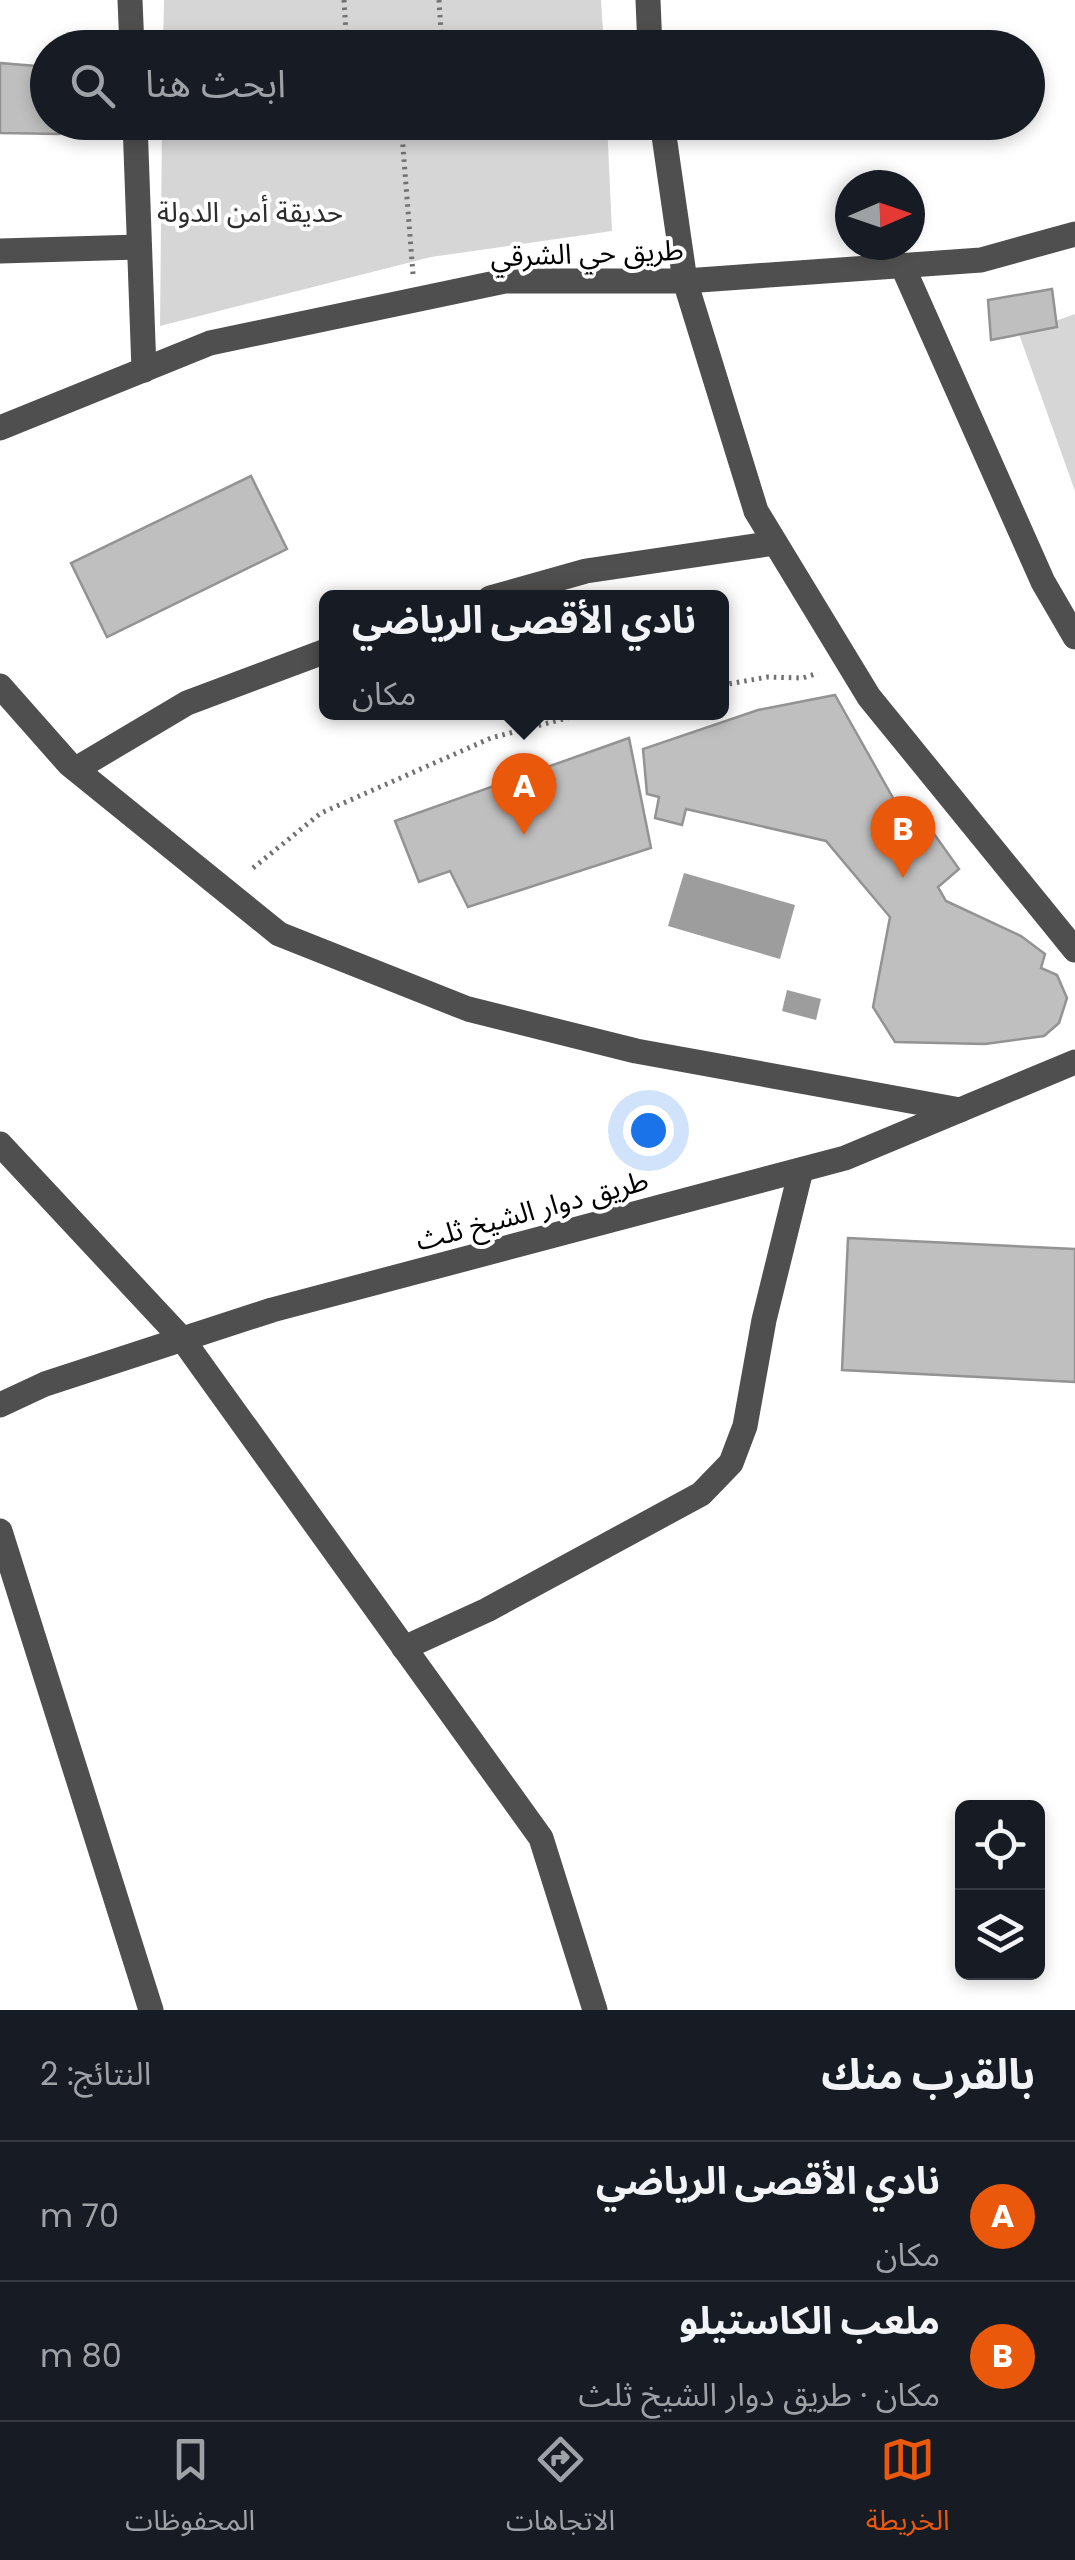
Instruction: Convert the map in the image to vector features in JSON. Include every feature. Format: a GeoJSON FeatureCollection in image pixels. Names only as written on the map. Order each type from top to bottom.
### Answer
{"type":"FeatureCollection","features":[{"type":"Feature","properties":{"kind":"street"},"geometry":{"type":"LineString","coordinates":[[130,0],[131,30]]}},
{"type":"Feature","properties":{"kind":"street"},"geometry":{"type":"LineString","coordinates":[[648,0],[649,30]]}},
{"type":"Feature","properties":{"kind":"street"},"geometry":{"type":"LineString","coordinates":[[136,140],[144,370]]}},
{"type":"Feature","properties":{"kind":"street"},"geometry":{"type":"LineString","coordinates":[[665,140],[685,281],[756,511],[869,697],[1075,950]]}},
{"type":"Feature","properties":{"kind":"street","name":"طريق حي الشرقي"},"geometry":{"type":"LineString","coordinates":[[0,428],[210,343],[506,280],[685,281],[981,260],[1075,234]]}},
{"type":"Feature","properties":{"kind":"street"},"geometry":{"type":"LineString","coordinates":[[0,251],[139,247]]}},
{"type":"Feature","properties":{"kind":"street"},"geometry":{"type":"LineString","coordinates":[[902,265],[1043,582],[1075,637]]}},
{"type":"Feature","properties":{"kind":"street"},"geometry":{"type":"LineString","coordinates":[[518,590],[586,571],[776,543]]}},
{"type":"Feature","properties":{"kind":"street"},"geometry":{"type":"LineString","coordinates":[[76,770],[186,703],[319,653]]}},
{"type":"Feature","properties":{"kind":"street"},"geometry":{"type":"LineString","coordinates":[[0,686],[76,770],[279,934],[468,1010],[636,1051],[960,1110]]}},
{"type":"Feature","properties":{"kind":"street","name":"طريق دوار الشيخ ثلث"},"geometry":{"type":"LineString","coordinates":[[0,1405],[45,1384],[272,1310],[845,1158],[1075,1062]]}},
{"type":"Feature","properties":{"kind":"street"},"geometry":{"type":"LineString","coordinates":[[0,1144],[183,1340],[541,1838],[595,2010]]}},
{"type":"Feature","properties":{"kind":"street"},"geometry":{"type":"LineString","coordinates":[[404,1648],[487,1610],[701,1494],[731,1463],[745,1426],[764,1320],[802,1170]]}},
{"type":"Feature","properties":{"kind":"street"},"geometry":{"type":"LineString","coordinates":[[0,1531],[151,2010]]}},
{"type":"Feature","properties":{"kind":"path"},"geometry":{"type":"LineString","coordinates":[[344,0],[345,30]]}},
{"type":"Feature","properties":{"kind":"path"},"geometry":{"type":"LineString","coordinates":[[439,0],[441,30]]}},
{"type":"Feature","properties":{"kind":"path"},"geometry":{"type":"LineString","coordinates":[[403,140],[410,247]]}},
{"type":"Feature","properties":{"kind":"path"},"geometry":{"type":"LineString","coordinates":[[729,684],[768,677],[804,678],[818,672]]}},
{"type":"Feature","properties":{"kind":"path"},"geometry":{"type":"LineString","coordinates":[[253,868],[321,814],[492,738],[560,720]]}},
{"type":"Feature","properties":{"kind":"green space"},"geometry":{"type":"Polygon","coordinates":[[[164,0],[601,0],[603,30],[163,30],[164,0]]]}},
{"type":"Feature","properties":{"kind":"green space","name":"حديقة أمن الدولة"},"geometry":{"type":"Polygon","coordinates":[[[162,140],[608,140],[612,231],[431,257],[160,326],[162,140]]]}},
{"type":"Feature","properties":{"kind":"green space"},"geometry":{"type":"Polygon","coordinates":[[[1075,314],[1075,491],[1019,334],[1075,314]]]}},
{"type":"Feature","properties":{"kind":"shaded area"},"geometry":{"type":"Polygon","coordinates":[[[684,873],[795,905],[780,959],[668,926],[684,873]]]}},
{"type":"Feature","properties":{"kind":"shaded area"},"geometry":{"type":"Polygon","coordinates":[[[787,990],[821,999],[816,1020],[782,1011],[787,990]]]}},
{"type":"Feature","properties":{"kind":"building"},"geometry":{"type":"Polygon","coordinates":[[[0,63],[30,66],[30,134],[0,133],[0,63]]]}},
{"type":"Feature","properties":{"kind":"building"},"geometry":{"type":"Polygon","coordinates":[[[1052,289],[1057,327],[991,340],[988,300],[1052,289]]]}},
{"type":"Feature","properties":{"kind":"building"},"geometry":{"type":"Polygon","coordinates":[[[251,476],[287,549],[107,637],[71,563],[251,476]]]}},
{"type":"Feature","properties":{"kind":"building"},"geometry":{"type":"Polygon","coordinates":[[[835,695],[906,821],[917,810],[959,869],[938,887],[946,901],[1021,936],[1045,954],[1041,968],[1057,975],[1067,998],[1059,1023],[1044,1036],[985,1044],[895,1042],[873,1007],[890,917],[826,841],[686,809],[682,825],[655,818],[659,797],[647,794],[643,749],[758,710],[835,695]]]}},
{"type":"Feature","properties":{"kind":"building"},"geometry":{"type":"Polygon","coordinates":[[[629,738],[651,848],[468,907],[450,871],[419,882],[395,821],[629,738]]]}},
{"type":"Feature","properties":{"kind":"building"},"geometry":{"type":"Polygon","coordinates":[[[848,1238],[1075,1249],[1075,1382],[842,1370],[848,1238]]]}},
{"type":"Feature","properties":{"kind":"place","name":"نادي الأقصى الرياضي"},"geometry":{"type":"Point","coordinates":[524,835]}},
{"type":"Feature","properties":{"kind":"place","name":"ملعب الكاستيلو"},"geometry":{"type":"Point","coordinates":[903,878]}}]}
